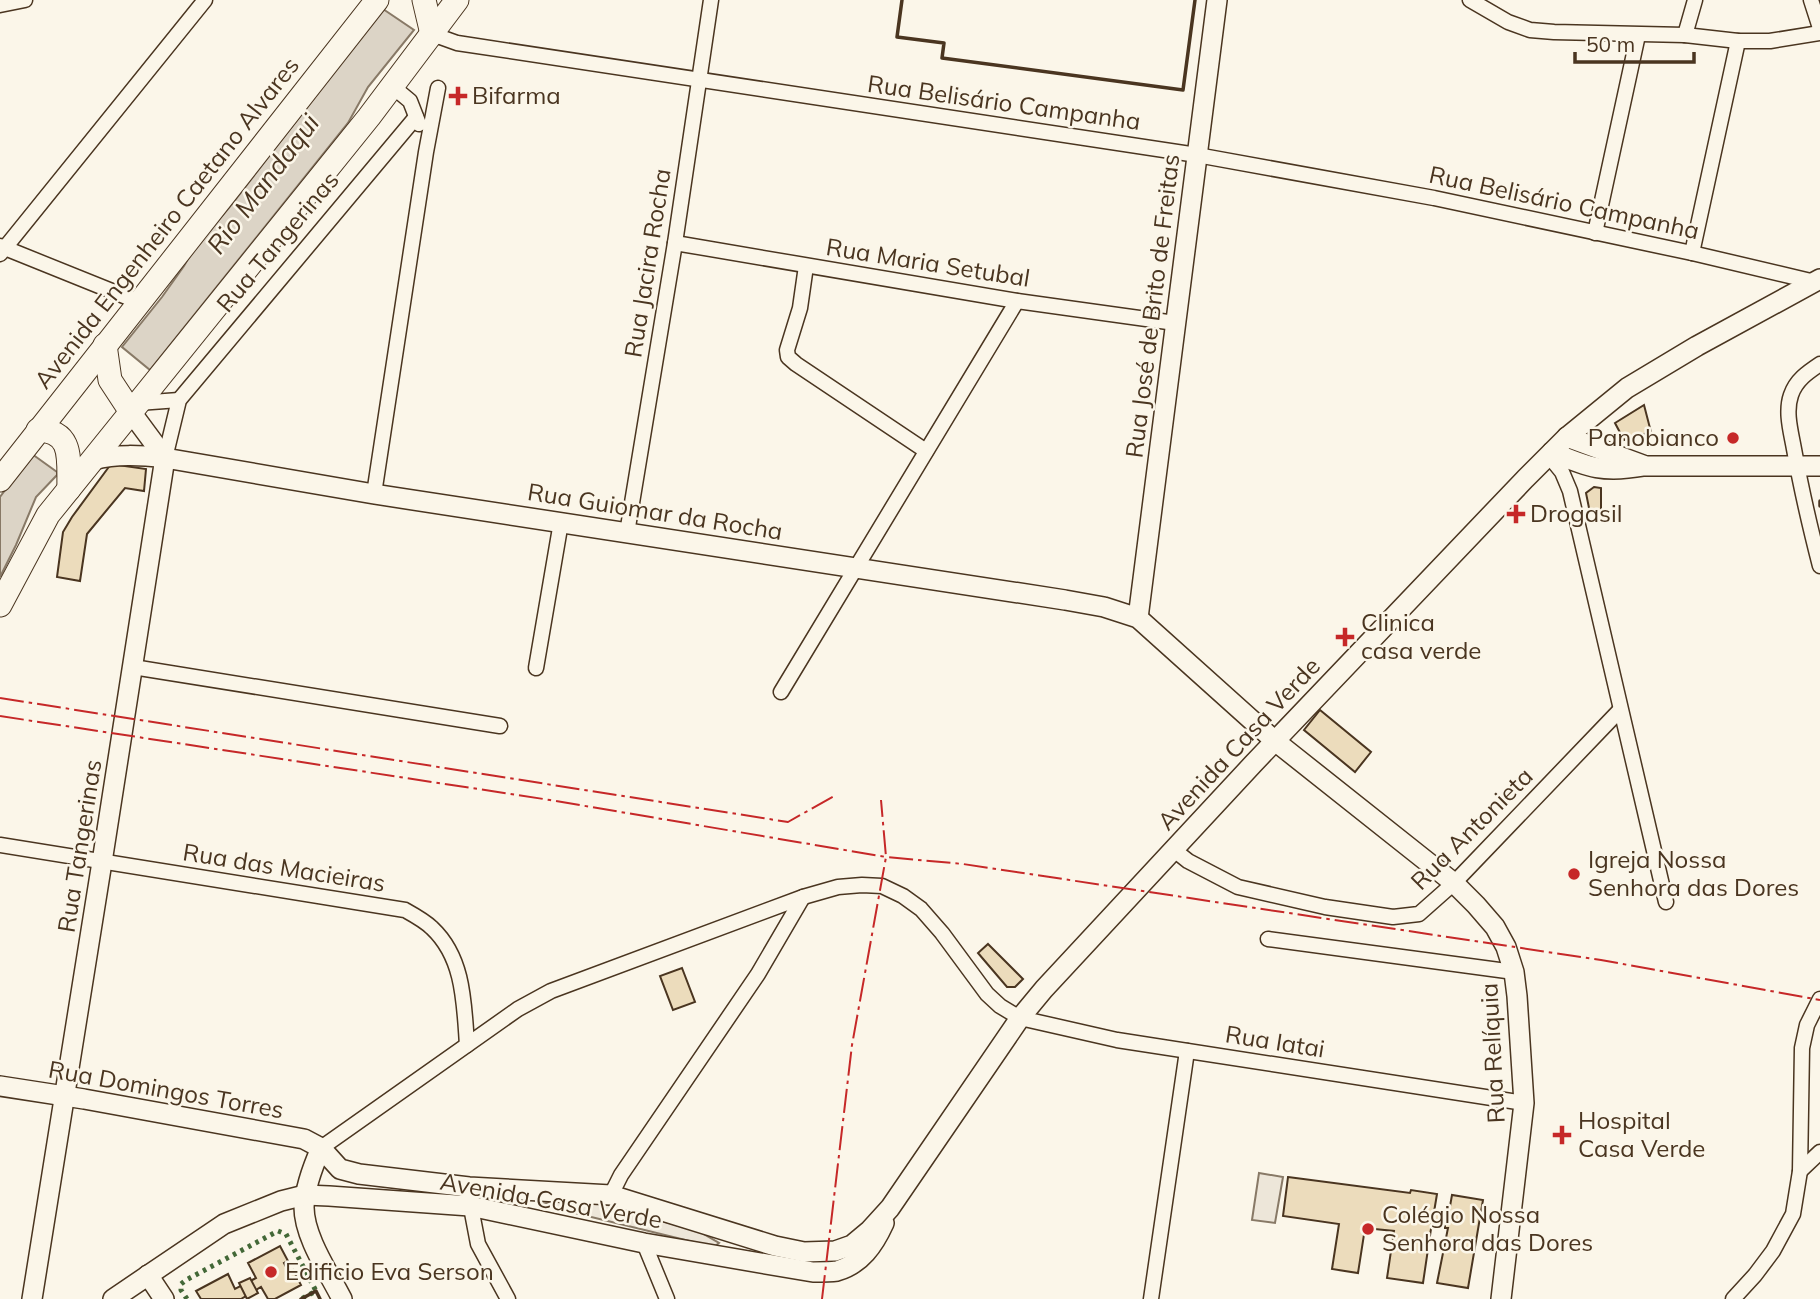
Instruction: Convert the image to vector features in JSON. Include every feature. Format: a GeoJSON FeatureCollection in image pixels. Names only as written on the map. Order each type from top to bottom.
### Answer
{"type":"FeatureCollection","features":[{"type":"Feature","properties":{"kind":"main road","name":"Avenida Engenheiro Caetano Alvares"},"geometry":{"type":"LineString","coordinates":[[1,477],[377,0]]}},
{"type":"Feature","properties":{"kind":"main road"},"geometry":{"type":"LineString","coordinates":[[424,0],[432,34]]}},
{"type":"Feature","properties":{"kind":"main road"},"geometry":{"type":"LineString","coordinates":[[0,605],[48,514],[369,117],[457,0]]}},
{"type":"Feature","properties":{"kind":"main road"},"geometry":{"type":"LineString","coordinates":[[105,345],[110,380],[135,408]]}},
{"type":"Feature","properties":{"kind":"main road"},"geometry":{"type":"LineString","coordinates":[[38,430],[54,432],[66,444],[69,489]]}},
{"type":"Feature","properties":{"kind":"street"},"geometry":{"type":"LineString","coordinates":[[0,5],[24,0]]}},
{"type":"Feature","properties":{"kind":"street"},"geometry":{"type":"LineString","coordinates":[[139,302],[2,249],[205,0]]}},
{"type":"Feature","properties":{"kind":"street","name":"Rua Jacira Rocha"},"geometry":{"type":"LineString","coordinates":[[627,533],[712,0]]}},
{"type":"Feature","properties":{"kind":"street","name":"Rua José de Brito de Freitas"},"geometry":{"type":"LineString","coordinates":[[1138,618],[1217,0]]}},
{"type":"Feature","properties":{"kind":"street"},"geometry":{"type":"LineString","coordinates":[[1470,0],[1508,22],[1530,30],[1685,35],[1738,41],[1770,41],[1820,31],[1811,0]]}},
{"type":"Feature","properties":{"kind":"street"},"geometry":{"type":"LineString","coordinates":[[1685,35],[1695,0]]}},
{"type":"Feature","properties":{"kind":"street","name":"Rua Belisário Campanha"},"geometry":{"type":"LineString","coordinates":[[432,34],[457,43],[1197,155],[1434,198],[1817,280]]}},
{"type":"Feature","properties":{"kind":"street"},"geometry":{"type":"LineString","coordinates":[[1595,233],[1638,35]]}},
{"type":"Feature","properties":{"kind":"street"},"geometry":{"type":"LineString","coordinates":[[1692,253],[1738,41]]}},
{"type":"Feature","properties":{"kind":"street"},"geometry":{"type":"LineString","coordinates":[[392,86],[410,101],[423,133],[426,152]]}},
{"type":"Feature","properties":{"kind":"street"},"geometry":{"type":"LineString","coordinates":[[374,494],[438,89]]}},
{"type":"Feature","properties":{"kind":"street","name":"Rua Tangerinas"},"geometry":{"type":"LineString","coordinates":[[32,1299],[103,862],[164,458],[179,400],[416,117]]}},
{"type":"Feature","properties":{"kind":"street","name":"Rua Maria Setubal"},"geometry":{"type":"LineString","coordinates":[[675,243],[1017,301],[1175,323]]}},
{"type":"Feature","properties":{"kind":"street"},"geometry":{"type":"LineString","coordinates":[[806,266],[800,308],[787,350],[788,357],[926,451]]}},
{"type":"Feature","properties":{"kind":"street","name":"Avenida Casa Verde"},"geometry":{"type":"LineString","coordinates":[[113,1299],[224,1224],[281,1201],[305,1195],[611,1195],[775,1246],[804,1252],[835,1251],[852,1245],[890,1208],[1020,1018],[1044,989],[1275,741],[1567,437],[1627,388],[1817,280]]}},
{"type":"Feature","properties":{"kind":"street"},"geometry":{"type":"LineString","coordinates":[[780,692],[1017,301]]}},
{"type":"Feature","properties":{"kind":"street"},"geometry":{"type":"LineString","coordinates":[[1820,364],[1796,383],[1790,396],[1788,415],[1802,496],[1820,566]]}},
{"type":"Feature","properties":{"kind":"street"},"geometry":{"type":"LineString","coordinates":[[164,458],[135,408],[179,400]]}},
{"type":"Feature","properties":{"kind":"street"},"geometry":{"type":"LineString","coordinates":[[1567,437],[1644,466]]}},
{"type":"Feature","properties":{"kind":"street","name":"Rua Guiomar da Rocha"},"geometry":{"type":"LineString","coordinates":[[93,460],[125,454],[164,458],[374,494],[1065,600],[1104,607],[1138,618]]}},
{"type":"Feature","properties":{"kind":"street"},"geometry":{"type":"LineString","coordinates":[[1550,454],[1602,470],[1644,466],[1820,466]]}},
{"type":"Feature","properties":{"kind":"street"},"geometry":{"type":"LineString","coordinates":[[1550,454],[1570,491],[1666,902]]}},
{"type":"Feature","properties":{"kind":"street"},"geometry":{"type":"LineString","coordinates":[[537,668],[561,522]]}},
{"type":"Feature","properties":{"kind":"street","name":"Rua Relíquia"},"geometry":{"type":"LineString","coordinates":[[1138,618],[1275,741],[1454,883],[1495,927],[1506,947],[1514,972],[1524,1103],[1501,1299]]}},
{"type":"Feature","properties":{"kind":"street"},"geometry":{"type":"LineString","coordinates":[[133,667],[500,726]]}},
{"type":"Feature","properties":{"kind":"street","name":"Rua Antonieta"},"geometry":{"type":"LineString","coordinates":[[1174,849],[1188,862],[1238,887],[1325,907],[1393,917],[1419,914],[1454,883],[1620,710]]}},
{"type":"Feature","properties":{"kind":"street","name":"Rua das Macieiras"},"geometry":{"type":"LineString","coordinates":[[0,845],[405,910],[432,927],[455,959],[464,1005],[467,1045]]}},
{"type":"Feature","properties":{"kind":"street"},"geometry":{"type":"LineString","coordinates":[[342,1299],[317,1252],[304,1210],[305,1195],[321,1148],[518,1009],[551,991],[803,897],[838,887],[882,886],[903,895],[921,909],[987,993],[1000,1006],[1020,1018]]}},
{"type":"Feature","properties":{"kind":"street"},"geometry":{"type":"LineString","coordinates":[[611,1195],[621,1175],[758,974],[803,897]]}},
{"type":"Feature","properties":{"kind":"street"},"geometry":{"type":"LineString","coordinates":[[1268,939],[1514,972]]}},
{"type":"Feature","properties":{"kind":"street"},"geometry":{"type":"LineString","coordinates":[[1733,1299],[1773,1251],[1793,1214],[1800,1171],[1802,1048],[1807,1025],[1820,999]]}},
{"type":"Feature","properties":{"kind":"street","name":"Rua Iatai"},"geometry":{"type":"LineString","coordinates":[[1020,1018],[1117,1040],[1524,1103]]}},
{"type":"Feature","properties":{"kind":"street"},"geometry":{"type":"LineString","coordinates":[[1151,1299],[1187,1051]]}},
{"type":"Feature","properties":{"kind":"street","name":"Rua Domingos Torres"},"geometry":{"type":"LineString","coordinates":[[0,1086],[304,1139],[321,1148]]}},
{"type":"Feature","properties":{"kind":"street","name":"Avenida Casa Verde"},"geometry":{"type":"LineString","coordinates":[[321,1148],[340,1168],[359,1174],[469,1196],[643,1243],[793,1270],[836,1271],[851,1264],[868,1252],[876,1242],[890,1208]]}},
{"type":"Feature","properties":{"kind":"street"},"geometry":{"type":"LineString","coordinates":[[1800,1171],[1820,1152]]}},
{"type":"Feature","properties":{"kind":"street"},"geometry":{"type":"LineString","coordinates":[[469,1196],[478,1244],[508,1299]]}},
{"type":"Feature","properties":{"kind":"street"},"geometry":{"type":"LineString","coordinates":[[643,1243],[667,1299]]}},
{"type":"Feature","properties":{"kind":"street"},"geometry":{"type":"LineString","coordinates":[[148,1275],[164,1299]]}},
{"type":"Feature","properties":{"kind":"shaded area"},"geometry":{"type":"Polygon","coordinates":[[[1259,1173],[1283,1177],[1275,1223],[1252,1220],[1259,1173]]]}},
{"type":"Feature","properties":{"kind":"shaded area"},"geometry":{"type":"Polygon","coordinates":[[[588,1199],[700,1232],[719,1243],[714,1247],[538,1204],[588,1199]]]}},
{"type":"Feature","properties":{"kind":"water","name":"Rio Mandaqui"},"geometry":{"type":"Polygon","coordinates":[[[383,9],[414,30],[368,87],[348,123],[150,370],[122,347],[162,297],[192,252],[383,9]]]}},
{"type":"Feature","properties":{"kind":"water"},"geometry":{"type":"Polygon","coordinates":[[[32,454],[57,472],[57,475],[36,497],[0,577],[0,497],[32,454]]]}},
{"type":"Feature","properties":{"kind":"building"},"geometry":{"type":"Polygon","coordinates":[[[1644,405],[1651,432],[1624,440],[1615,423],[1644,405]]]}},
{"type":"Feature","properties":{"kind":"building"},"geometry":{"type":"Polygon","coordinates":[[[111,464],[146,469],[144,491],[125,488],[87,534],[80,581],[57,577],[63,532],[111,464]]]}},
{"type":"Feature","properties":{"kind":"building"},"geometry":{"type":"Polygon","coordinates":[[[1594,487],[1601,488],[1601,513],[1590,513],[1586,493],[1594,487]]]}},
{"type":"Feature","properties":{"kind":"building"},"geometry":{"type":"Polygon","coordinates":[[[1320,710],[1371,752],[1355,772],[1304,730],[1320,710]]]}},
{"type":"Feature","properties":{"kind":"building"},"geometry":{"type":"Polygon","coordinates":[[[988,944],[1023,979],[1015,987],[1007,987],[978,953],[988,944]]]}},
{"type":"Feature","properties":{"kind":"building"},"geometry":{"type":"Polygon","coordinates":[[[682,968],[695,1002],[673,1010],[660,976],[682,968]]]}},
{"type":"Feature","properties":{"kind":"building"},"geometry":{"type":"Polygon","coordinates":[[[1288,1177],[1437,1194],[1434,1212],[1440,1213],[1449,1212],[1452,1195],[1483,1200],[1468,1288],[1437,1283],[1448,1228],[1445,1228],[1445,1224],[1432,1222],[1423,1283],[1387,1278],[1394,1231],[1365,1228],[1358,1273],[1332,1269],[1339,1224],[1283,1216],[1288,1177]]]}},
{"type":"Feature","properties":{"kind":"building","name":"Edificio Eva Serson"},"geometry":{"type":"Polygon","coordinates":[[[280,1246],[288,1261],[284,1263],[289,1273],[293,1270],[301,1285],[275,1299],[268,1299],[261,1287],[241,1299],[201,1299],[196,1291],[228,1274],[235,1289],[256,1278],[248,1263],[280,1246]]]}},
{"type":"Feature","properties":{"kind":"building"},"geometry":{"type":"Polygon","coordinates":[[[250,1278],[258,1293],[247,1299],[239,1283],[250,1278]]]}},
{"type":"Feature","properties":{"kind":"hedge"},"geometry":{"type":"LineString","coordinates":[[187,1299],[181,1290],[181,1284],[186,1280],[278,1231],[286,1234],[316,1291],[301,1299]]}},
{"type":"Feature","properties":{"kind":"wall"},"geometry":{"type":"LineString","coordinates":[[902,0],[897,37],[944,43],[942,58],[1183,90],[1195,0]]}},
{"type":"Feature","properties":{"kind":"wall"},"geometry":{"type":"LineString","coordinates":[[1820,501],[1820,506]]}},
{"type":"Feature","properties":{"kind":"wall"},"geometry":{"type":"LineString","coordinates":[[301,1299],[316,1291],[320,1299]]}},
{"type":"Feature","properties":{"kind":"power"},"geometry":{"type":"LineString","coordinates":[[0,698],[788,822],[834,796]]}},
{"type":"Feature","properties":{"kind":"power"},"geometry":{"type":"LineString","coordinates":[[0,716],[550,800],[886,857],[881,800]]}},
{"type":"Feature","properties":{"kind":"power"},"geometry":{"type":"LineString","coordinates":[[822,1299],[852,1045],[886,857],[963,864],[1601,960],[1820,1000]]}},
{"type":"Feature","properties":{"kind":"place","name":"Bifarma"},"geometry":{"type":"Point","coordinates":[458,96]}},
{"type":"Feature","properties":{"kind":"place","name":"Panobianco"},"geometry":{"type":"Point","coordinates":[1733,438]}},
{"type":"Feature","properties":{"kind":"place","name":"Drogasil"},"geometry":{"type":"Point","coordinates":[1516,514]}},
{"type":"Feature","properties":{"kind":"place","name":"Clinica casa verde"},"geometry":{"type":"Point","coordinates":[1345,637]}},
{"type":"Feature","properties":{"kind":"place","name":"Igreja Nossa Senhora das Dores"},"geometry":{"type":"Point","coordinates":[1574,874]}},
{"type":"Feature","properties":{"kind":"place","name":"Hospital Casa Verde"},"geometry":{"type":"Point","coordinates":[1562,1135]}},
{"type":"Feature","properties":{"kind":"place","name":"Colégio Nossa Senhora das Dores"},"geometry":{"type":"Point","coordinates":[1368,1229]}},
{"type":"Feature","properties":{"kind":"place","name":"Edificio Eva Serson"},"geometry":{"type":"Point","coordinates":[271,1272]}}]}
